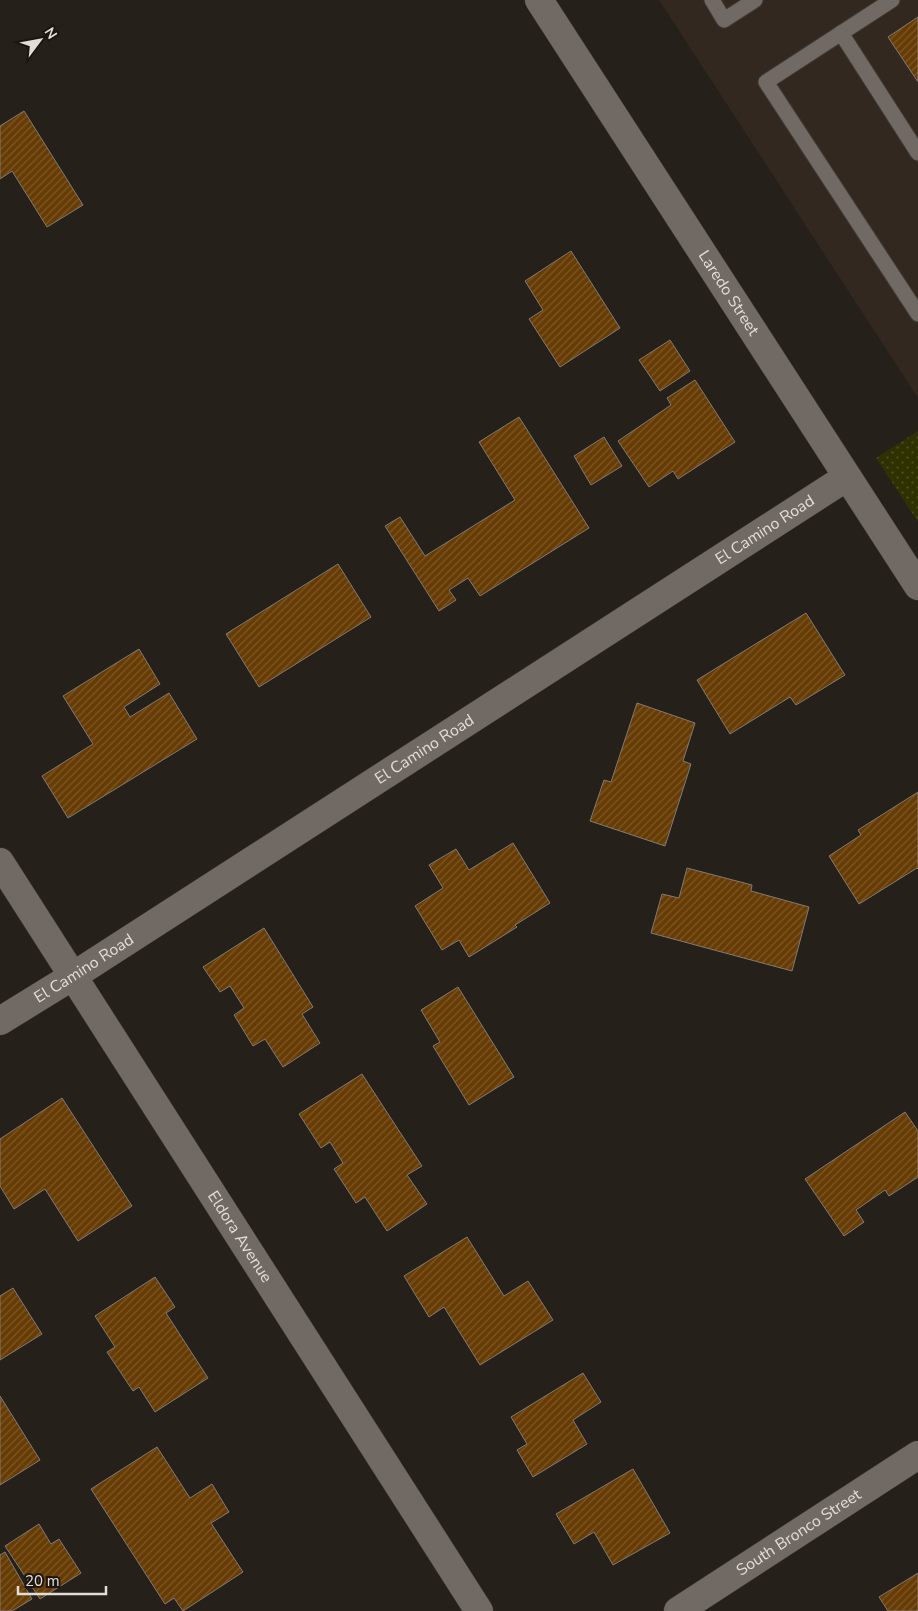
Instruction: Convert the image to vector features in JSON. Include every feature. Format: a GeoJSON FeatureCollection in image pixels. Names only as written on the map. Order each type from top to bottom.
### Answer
{"type":"FeatureCollection","features":[{"type":"Feature","properties":{"kind":"street","name":"Laredo Street"},"geometry":{"type":"LineString","coordinates":[[540,0],[918,586]]}},
{"type":"Feature","properties":{"kind":"street","name":"El Camino Road"},"geometry":{"type":"LineString","coordinates":[[0,1021],[73,976],[847,477]]}},
{"type":"Feature","properties":{"kind":"street","name":"Eldora Avenue"},"geometry":{"type":"LineString","coordinates":[[0,862],[480,1611]]}},
{"type":"Feature","properties":{"kind":"street","name":"South Bronco Street"},"geometry":{"type":"LineString","coordinates":[[678,1611],[918,1455]]}},
{"type":"Feature","properties":{"kind":"lane"},"geometry":{"type":"LineString","coordinates":[[712,0],[724,20],[755,0]]}},
{"type":"Feature","properties":{"kind":"lane"},"geometry":{"type":"LineString","coordinates":[[892,0],[766,82],[918,314]]}},
{"type":"Feature","properties":{"kind":"lane"},"geometry":{"type":"LineString","coordinates":[[841,33],[918,153]]}},
{"type":"Feature","properties":{"kind":"shaded area"},"geometry":{"type":"Polygon","coordinates":[[[659,0],[918,0],[918,398],[659,0]]]}},
{"type":"Feature","properties":{"kind":"green space"},"geometry":{"type":"Polygon","coordinates":[[[918,431],[918,522],[876,458],[918,431]]]}},
{"type":"Feature","properties":{"kind":"building"},"geometry":{"type":"Polygon","coordinates":[[[918,17],[918,82],[888,37],[918,17]]]}},
{"type":"Feature","properties":{"kind":"building"},"geometry":{"type":"Polygon","coordinates":[[[24,111],[83,205],[47,227],[12,171],[0,179],[0,126],[24,111]]]}},
{"type":"Feature","properties":{"kind":"building"},"geometry":{"type":"Polygon","coordinates":[[[571,251],[620,328],[560,367],[529,319],[543,310],[525,281],[571,251]]]}},
{"type":"Feature","properties":{"kind":"building"},"geometry":{"type":"Polygon","coordinates":[[[670,340],[690,371],[660,391],[639,360],[670,340]]]}},
{"type":"Feature","properties":{"kind":"building"},"geometry":{"type":"Polygon","coordinates":[[[695,380],[735,442],[678,479],[673,471],[649,487],[618,441],[671,405],[667,398],[695,380]]]}},
{"type":"Feature","properties":{"kind":"building"},"geometry":{"type":"Polygon","coordinates":[[[519,417],[589,528],[480,596],[468,578],[449,590],[456,600],[439,611],[385,526],[400,517],[425,556],[515,500],[479,442],[519,417]]]}},
{"type":"Feature","properties":{"kind":"building"},"geometry":{"type":"Polygon","coordinates":[[[604,437],[622,466],[591,485],[574,456],[604,437]]]}},
{"type":"Feature","properties":{"kind":"building"},"geometry":{"type":"Polygon","coordinates":[[[338,564],[371,617],[259,687],[226,634],[338,564]]]}},
{"type":"Feature","properties":{"kind":"building"},"geometry":{"type":"Polygon","coordinates":[[[806,613],[845,675],[796,705],[790,697],[730,734],[697,680],[806,613]]]}},
{"type":"Feature","properties":{"kind":"building"},"geometry":{"type":"Polygon","coordinates":[[[139,649],[160,684],[124,707],[130,717],[169,693],[197,739],[68,818],[42,776],[93,744],[63,696],[139,649]]]}},
{"type":"Feature","properties":{"kind":"building"},"geometry":{"type":"Polygon","coordinates":[[[637,703],[695,723],[683,761],[691,764],[665,846],[590,821],[604,780],[611,782],[637,703]]]}},
{"type":"Feature","properties":{"kind":"building"},"geometry":{"type":"Polygon","coordinates":[[[918,792],[918,869],[859,904],[829,856],[861,835],[858,830],[918,792]]]}},
{"type":"Feature","properties":{"kind":"building"},"geometry":{"type":"Polygon","coordinates":[[[513,843],[550,903],[515,925],[517,927],[469,957],[459,940],[442,950],[415,906],[443,888],[429,865],[456,849],[469,870],[513,843]]]}},
{"type":"Feature","properties":{"kind":"building"},"geometry":{"type":"Polygon","coordinates":[[[687,868],[752,885],[751,891],[809,907],[792,971],[651,933],[662,894],[679,898],[687,868]]]}},
{"type":"Feature","properties":{"kind":"building"},"geometry":{"type":"Polygon","coordinates":[[[264,928],[313,1007],[302,1014],[320,1043],[283,1067],[265,1039],[253,1046],[234,1015],[244,1008],[230,986],[220,992],[203,967],[264,928]]]}},
{"type":"Feature","properties":{"kind":"building"},"geometry":{"type":"Polygon","coordinates":[[[458,987],[514,1077],[469,1105],[433,1046],[440,1042],[421,1010],[458,987]]]}},
{"type":"Feature","properties":{"kind":"building"},"geometry":{"type":"Polygon","coordinates":[[[362,1074],[422,1166],[407,1175],[427,1204],[387,1231],[365,1197],[356,1203],[334,1169],[343,1163],[330,1142],[321,1148],[299,1114],[362,1074]]]}},
{"type":"Feature","properties":{"kind":"building"},"geometry":{"type":"Polygon","coordinates":[[[62,1098],[132,1206],[78,1241],[45,1189],[14,1209],[0,1186],[0,1139],[62,1098]]]}},
{"type":"Feature","properties":{"kind":"building"},"geometry":{"type":"Polygon","coordinates":[[[905,1112],[918,1131],[918,1177],[889,1196],[885,1190],[856,1210],[864,1222],[844,1236],[805,1179],[905,1112]]]}},
{"type":"Feature","properties":{"kind":"building"},"geometry":{"type":"Polygon","coordinates":[[[467,1237],[504,1296],[528,1281],[553,1320],[480,1365],[444,1307],[429,1317],[404,1276],[467,1237]]]}},
{"type":"Feature","properties":{"kind":"building"},"geometry":{"type":"Polygon","coordinates":[[[155,1277],[175,1307],[166,1313],[208,1378],[155,1412],[139,1387],[133,1391],[107,1352],[115,1347],[95,1316],[155,1277]]]}},
{"type":"Feature","properties":{"kind":"building"},"geometry":{"type":"Polygon","coordinates":[[[13,1288],[42,1334],[0,1360],[0,1296],[13,1288]]]}},
{"type":"Feature","properties":{"kind":"building"},"geometry":{"type":"Polygon","coordinates":[[[583,1373],[601,1402],[573,1420],[587,1444],[533,1477],[517,1450],[527,1444],[511,1417],[583,1373]]]}},
{"type":"Feature","properties":{"kind":"building"},"geometry":{"type":"Polygon","coordinates":[[[0,1396],[40,1460],[0,1485],[0,1396]]]}},
{"type":"Feature","properties":{"kind":"building"},"geometry":{"type":"Polygon","coordinates":[[[157,1447],[190,1498],[212,1484],[229,1512],[211,1523],[243,1572],[183,1611],[174,1598],[165,1604],[91,1489],[157,1447]]]}},
{"type":"Feature","properties":{"kind":"building"},"geometry":{"type":"Polygon","coordinates":[[[633,1469],[670,1533],[613,1565],[594,1532],[574,1544],[556,1514],[633,1469]]]}},
{"type":"Feature","properties":{"kind":"building"},"geometry":{"type":"Polygon","coordinates":[[[39,1524],[51,1544],[59,1539],[81,1573],[40,1599],[5,1546],[39,1524]]]}},
{"type":"Feature","properties":{"kind":"building"},"geometry":{"type":"Polygon","coordinates":[[[5,1552],[32,1599],[12,1611],[0,1611],[0,1555],[5,1552]]]}},
{"type":"Feature","properties":{"kind":"building"},"geometry":{"type":"Polygon","coordinates":[[[918,1573],[918,1611],[888,1611],[879,1597],[918,1573]]]}}]}
